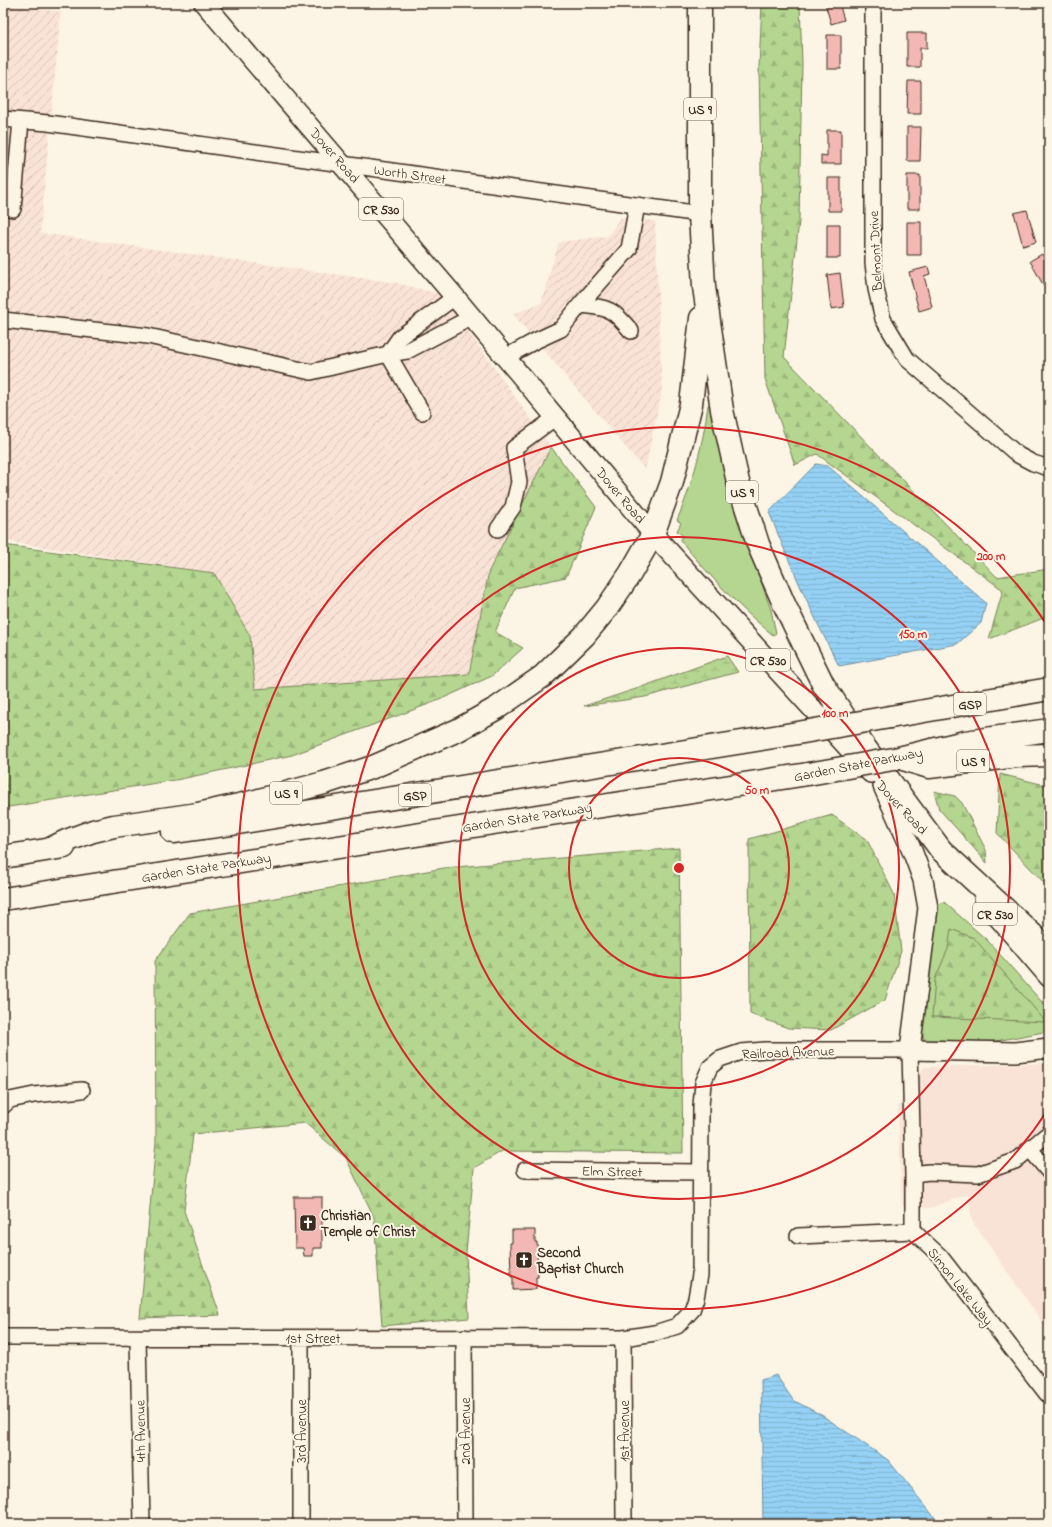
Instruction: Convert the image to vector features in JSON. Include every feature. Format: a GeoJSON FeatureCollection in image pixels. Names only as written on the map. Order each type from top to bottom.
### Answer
{"type":"FeatureCollection","features":[{"type":"Feature","properties":{"kind":"highway","name":"US 9"},"geometry":{"type":"LineString","coordinates":[[700,3],[700,214],[704,287],[722,410],[738,482],[758,544],[784,604],[823,684],[863,745],[941,850],[1049,951]]}},
{"type":"Feature","properties":{"kind":"highway","name":"US 9"},"geometry":{"type":"LineString","coordinates":[[50,849],[92,831],[255,802],[324,783],[379,764],[458,730],[518,694],[543,676],[584,636],[606,608],[630,574],[654,534],[672,482],[691,404],[704,287]]}},
{"type":"Feature","properties":{"kind":"highway","name":"GSP"},"geometry":{"type":"LineString","coordinates":[[3,857],[231,824],[780,736],[1049,689]]}},
{"type":"Feature","properties":{"kind":"highway","name":"Garden State Parkway"},"geometry":{"type":"LineString","coordinates":[[3,899],[808,774],[899,758],[965,742],[1049,730]]}},
{"type":"Feature","properties":{"kind":"highway","name":"US 9"},"geometry":{"type":"LineString","coordinates":[[899,758],[929,767],[1017,756],[1049,755]]}},
{"type":"Feature","properties":{"kind":"main road","name":"Dover Road"},"geometry":{"type":"LineString","coordinates":[[204,3],[456,297],[654,534],[941,850],[1049,977]]}},
{"type":"Feature","properties":{"kind":"main road"},"geometry":{"type":"LineString","coordinates":[[883,786],[923,880],[928,908],[910,1050]]}},
{"type":"Feature","properties":{"kind":"main road","name":"Railroad Avenue"},"geometry":{"type":"LineString","coordinates":[[910,1050],[1015,1052],[1049,1048]]}},
{"type":"Feature","properties":{"kind":"street","name":"Belmont Drive"},"geometry":{"type":"LineString","coordinates":[[873,3],[873,263],[876,289],[883,319],[907,359],[1018,455],[1033,463],[1049,468]]}},
{"type":"Feature","properties":{"kind":"street","name":"Worth Street"},"geometry":{"type":"LineString","coordinates":[[3,119],[48,123],[700,214]]}},
{"type":"Feature","properties":{"kind":"street"},"geometry":{"type":"LineString","coordinates":[[3,207],[13,208],[21,121]]}},
{"type":"Feature","properties":{"kind":"street"},"geometry":{"type":"LineString","coordinates":[[506,357],[561,329],[629,249],[637,205]]}},
{"type":"Feature","properties":{"kind":"street"},"geometry":{"type":"LineString","coordinates":[[388,354],[400,337],[456,297]]}},
{"type":"Feature","properties":{"kind":"street"},"geometry":{"type":"LineString","coordinates":[[580,305],[604,307],[618,316],[631,331]]}},
{"type":"Feature","properties":{"kind":"street"},"geometry":{"type":"LineString","coordinates":[[3,320],[148,336],[312,372],[388,354],[408,351],[472,317]]}},
{"type":"Feature","properties":{"kind":"street"},"geometry":{"type":"LineString","coordinates":[[388,354],[422,412]]}},
{"type":"Feature","properties":{"kind":"street"},"geometry":{"type":"LineString","coordinates":[[498,529],[513,508],[519,482],[514,448],[556,417]]}},
{"type":"Feature","properties":{"kind":"street","name":"Railroad Avenue"},"geometry":{"type":"LineString","coordinates":[[623,1338],[655,1333],[677,1326],[692,1310],[696,1298],[700,1275],[701,1106],[703,1083],[710,1067],[720,1059],[741,1052],[765,1050],[910,1050]]}},
{"type":"Feature","properties":{"kind":"street"},"geometry":{"type":"LineString","coordinates":[[798,1236],[913,1231],[914,1174],[910,1050]]}},
{"type":"Feature","properties":{"kind":"street"},"geometry":{"type":"LineString","coordinates":[[3,1106],[10,1100],[34,1095],[82,1090]]}},
{"type":"Feature","properties":{"kind":"street"},"geometry":{"type":"LineString","coordinates":[[914,1174],[929,1172],[978,1174],[1015,1161],[1049,1133]]}},
{"type":"Feature","properties":{"kind":"street"},"geometry":{"type":"LineString","coordinates":[[1030,1149],[1049,1172]]}},
{"type":"Feature","properties":{"kind":"street","name":"Elm Street"},"geometry":{"type":"LineString","coordinates":[[525,1170],[700,1172]]}},
{"type":"Feature","properties":{"kind":"street","name":"Simon Lake Way"},"geometry":{"type":"LineString","coordinates":[[913,1231],[940,1256],[1047,1394],[1049,1394]]}},
{"type":"Feature","properties":{"kind":"street","name":"1st Street"},"geometry":{"type":"LineString","coordinates":[[3,1337],[623,1338]]}},
{"type":"Feature","properties":{"kind":"street","name":"2nd Avenue"},"geometry":{"type":"LineString","coordinates":[[464,1337],[465,1524]]}},
{"type":"Feature","properties":{"kind":"street","name":"4th Avenue"},"geometry":{"type":"LineString","coordinates":[[138,1338],[142,1524]]}},
{"type":"Feature","properties":{"kind":"street","name":"3rd Avenue"},"geometry":{"type":"LineString","coordinates":[[301,1338],[301,1524]]}},
{"type":"Feature","properties":{"kind":"street","name":"1st Avenue"},"geometry":{"type":"LineString","coordinates":[[623,1338],[624,1524]]}},
{"type":"Feature","properties":{"kind":"shaded area"},"geometry":{"type":"Polygon","coordinates":[[[3,4],[61,12],[40,233],[397,283],[442,295],[551,447],[489,571],[469,674],[255,689],[250,636],[214,573],[3,541],[3,4]]]}},
{"type":"Feature","properties":{"kind":"shaded area"},"geometry":{"type":"Polygon","coordinates":[[[620,218],[655,221],[662,390],[645,470],[513,314],[541,303],[559,242],[608,236],[620,218]]]}},
{"type":"Feature","properties":{"kind":"shaded area"},"geometry":{"type":"Polygon","coordinates":[[[1049,1063],[1049,1332],[972,1221],[968,1194],[930,1208],[902,1206],[898,1107],[924,1067],[1049,1063]]]}},
{"type":"Feature","properties":{"kind":"green space"},"geometry":{"type":"Polygon","coordinates":[[[762,3],[800,3],[802,63],[799,221],[784,357],[997,577],[1049,569],[1049,616],[989,639],[1003,590],[817,454],[795,465],[765,379],[759,67],[762,3]]]}},
{"type":"Feature","properties":{"kind":"green space"},"geometry":{"type":"Polygon","coordinates":[[[708,405],[713,405],[745,536],[771,610],[776,633],[773,635],[748,614],[713,578],[680,540],[683,536],[677,531],[681,523],[677,520],[697,464],[708,405]]]}},
{"type":"Feature","properties":{"kind":"green space"},"geometry":{"type":"Polygon","coordinates":[[[551,447],[596,507],[566,577],[515,588],[495,632],[523,648],[492,676],[437,701],[292,755],[181,779],[3,808],[3,545],[214,573],[250,636],[255,689],[469,674],[489,571],[551,447]]]}},
{"type":"Feature","properties":{"kind":"green space"},"geometry":{"type":"Polygon","coordinates":[[[727,656],[738,672],[645,697],[584,706],[636,689],[727,656]]]}},
{"type":"Feature","properties":{"kind":"green space"},"geometry":{"type":"Polygon","coordinates":[[[1000,774],[1049,786],[1049,888],[997,833],[1000,774]]]}},
{"type":"Feature","properties":{"kind":"green space"},"geometry":{"type":"Polygon","coordinates":[[[934,791],[955,796],[962,803],[986,850],[987,863],[939,809],[934,791]]]}},
{"type":"Feature","properties":{"kind":"green space"},"geometry":{"type":"Polygon","coordinates":[[[832,815],[867,840],[894,894],[901,951],[885,1000],[831,1030],[788,1028],[750,1014],[749,839],[832,815]]]}},
{"type":"Feature","properties":{"kind":"green space"},"geometry":{"type":"Polygon","coordinates":[[[679,848],[683,1153],[502,1151],[474,1168],[466,1252],[469,1318],[382,1326],[374,1217],[346,1158],[305,1123],[193,1134],[184,1211],[220,1315],[140,1318],[156,1141],[155,961],[190,913],[444,868],[679,848]]]}},
{"type":"Feature","properties":{"kind":"green space"},"geometry":{"type":"Polygon","coordinates":[[[944,902],[988,941],[1049,1010],[1049,1031],[996,1041],[974,1043],[925,1043],[922,1031],[936,905],[944,902]]]}},
{"type":"Feature","properties":{"kind":"green space"},"geometry":{"type":"Polygon","coordinates":[[[951,929],[974,938],[1046,1022],[932,1017],[935,979],[948,949],[951,929]]]}},
{"type":"Feature","properties":{"kind":"water"},"geometry":{"type":"Polygon","coordinates":[[[816,464],[828,466],[986,603],[981,623],[957,644],[839,666],[802,590],[769,512],[816,464]]]}},
{"type":"Feature","properties":{"kind":"water"},"geometry":{"type":"Polygon","coordinates":[[[776,1375],[793,1400],[823,1416],[888,1460],[940,1524],[763,1524],[761,1380],[776,1375]]]}},
{"type":"Feature","properties":{"kind":"building"},"geometry":{"type":"Polygon","coordinates":[[[825,3],[839,3],[844,20],[831,24],[825,3]]]}},
{"type":"Feature","properties":{"kind":"building"},"geometry":{"type":"Polygon","coordinates":[[[907,33],[927,33],[927,48],[920,48],[920,67],[907,67],[907,33]]]}},
{"type":"Feature","properties":{"kind":"building"},"geometry":{"type":"Polygon","coordinates":[[[827,35],[841,35],[841,69],[827,69],[827,35]]]}},
{"type":"Feature","properties":{"kind":"building"},"geometry":{"type":"Polygon","coordinates":[[[908,81],[921,81],[921,114],[907,114],[908,81]]]}},
{"type":"Feature","properties":{"kind":"building"},"geometry":{"type":"Polygon","coordinates":[[[907,127],[921,127],[920,161],[907,161],[907,127]]]}},
{"type":"Feature","properties":{"kind":"building"},"geometry":{"type":"Polygon","coordinates":[[[827,130],[841,130],[841,164],[821,164],[821,155],[827,156],[827,130]]]}},
{"type":"Feature","properties":{"kind":"building"},"geometry":{"type":"Polygon","coordinates":[[[907,175],[920,175],[920,209],[907,209],[907,175]]]}},
{"type":"Feature","properties":{"kind":"building"},"geometry":{"type":"Polygon","coordinates":[[[828,178],[841,178],[841,211],[828,211],[828,178]]]}},
{"type":"Feature","properties":{"kind":"building"},"geometry":{"type":"Polygon","coordinates":[[[1027,210],[1036,242],[1023,246],[1014,213],[1027,210]]]}},
{"type":"Feature","properties":{"kind":"building"},"geometry":{"type":"Polygon","coordinates":[[[907,222],[921,222],[921,255],[907,255],[907,222]]]}},
{"type":"Feature","properties":{"kind":"building"},"geometry":{"type":"Polygon","coordinates":[[[827,224],[840,224],[840,258],[827,258],[827,224]]]}},
{"type":"Feature","properties":{"kind":"building"},"geometry":{"type":"Polygon","coordinates":[[[1042,254],[1049,268],[1049,289],[1046,290],[1030,261],[1042,254]]]}},
{"type":"Feature","properties":{"kind":"building"},"geometry":{"type":"Polygon","coordinates":[[[928,267],[930,274],[924,276],[932,307],[919,311],[909,272],[928,267]]]}},
{"type":"Feature","properties":{"kind":"building"},"geometry":{"type":"Polygon","coordinates":[[[840,273],[844,307],[831,309],[827,275],[840,273]]]}},
{"type":"Feature","properties":{"kind":"building","name":"Christian Temple of Christ"},"geometry":{"type":"Polygon","coordinates":[[[294,1197],[322,1197],[322,1248],[313,1248],[313,1256],[304,1256],[303,1248],[295,1248],[294,1197]]]}},
{"type":"Feature","properties":{"kind":"building","name":"Second Baptist Church"},"geometry":{"type":"Polygon","coordinates":[[[512,1230],[535,1230],[535,1242],[537,1242],[538,1277],[536,1277],[536,1289],[513,1290],[510,1243],[512,1243],[512,1230]]]}},
{"type":"Feature","properties":{"kind":"place","name":"Christian Temple of Christ"},"geometry":{"type":"Point","coordinates":[308,1223]}},
{"type":"Feature","properties":{"kind":"place","name":"Second Baptist Church"},"geometry":{"type":"Point","coordinates":[524,1260]}}]}
